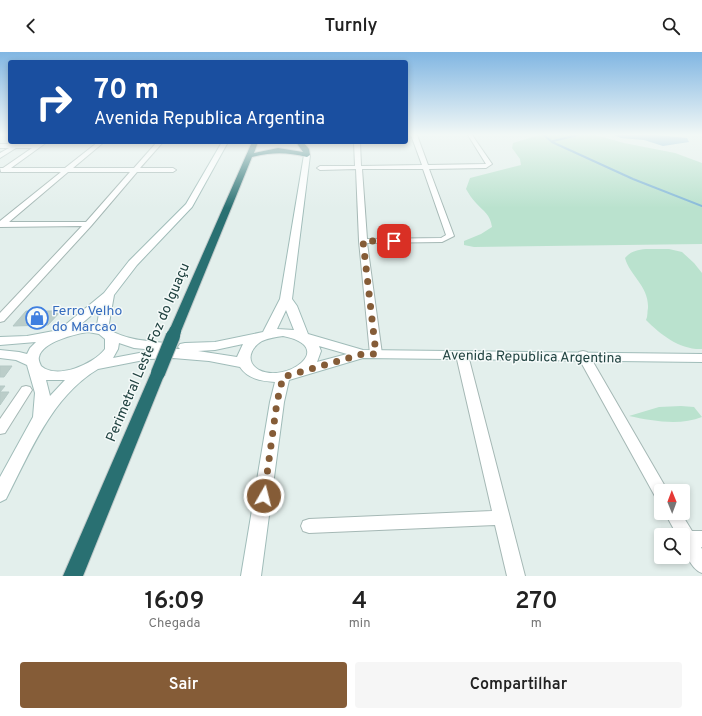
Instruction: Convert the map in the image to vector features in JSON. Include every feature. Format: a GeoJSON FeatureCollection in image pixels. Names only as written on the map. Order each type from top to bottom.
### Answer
{"type":"FeatureCollection","features":[{"type":"Feature","properties":{"kind":"highway","name":"Perimetral Leste Foz do Iguaçu"},"geometry":{"type":"LineString","coordinates":[[73,576],[248,159]]}},
{"type":"Feature","properties":{"kind":"street"},"geometry":{"type":"LineString","coordinates":[[1,171],[18,159]]}},
{"type":"Feature","properties":{"kind":"street"},"geometry":{"type":"LineString","coordinates":[[0,224],[80,159]]}},
{"type":"Feature","properties":{"kind":"street"},"geometry":{"type":"LineString","coordinates":[[0,318],[88,224],[144,159]]}},
{"type":"Feature","properties":{"kind":"street"},"geometry":{"type":"LineString","coordinates":[[39,419],[43,400],[41,383],[34,366],[36,351],[41,346],[63,333],[108,295],[132,263],[189,205],[215,159]]}},
{"type":"Feature","properties":{"kind":"street"},"geometry":{"type":"LineString","coordinates":[[0,341],[27,340],[84,328],[107,333],[134,344],[158,347],[215,346],[264,336],[283,332],[303,337],[312,344],[314,354],[310,364],[291,375],[275,378],[259,376],[248,369],[243,359],[249,344],[264,336],[286,299],[306,159]]}},
{"type":"Feature","properties":{"kind":"street"},"geometry":{"type":"LineString","coordinates":[[358,159],[369,354]]}},
{"type":"Feature","properties":{"kind":"street"},"geometry":{"type":"LineString","coordinates":[[363,241],[442,240],[450,236],[422,159]]}},
{"type":"Feature","properties":{"kind":"street"},"geometry":{"type":"LineString","coordinates":[[320,168],[482,166],[489,164],[486,159]]}},
{"type":"Feature","properties":{"kind":"street"},"geometry":{"type":"LineString","coordinates":[[1,171],[173,170]]}},
{"type":"Feature","properties":{"kind":"street"},"geometry":{"type":"LineString","coordinates":[[0,224],[88,224]]}},
{"type":"Feature","properties":{"kind":"street"},"geometry":{"type":"LineString","coordinates":[[0,494],[39,419],[66,387],[101,361],[111,350],[113,345],[107,333],[108,295]]}},
{"type":"Feature","properties":{"kind":"street"},"geometry":{"type":"LineString","coordinates":[[286,299],[291,306],[303,337]]}},
{"type":"Feature","properties":{"kind":"street","name":"Avenida Republica Argentina"},"geometry":{"type":"LineString","coordinates":[[303,337],[369,354],[583,355],[702,358]]}},
{"type":"Feature","properties":{"kind":"street"},"geometry":{"type":"LineString","coordinates":[[0,354],[19,356],[49,376],[66,375],[90,368],[150,355],[190,354],[221,358],[245,364]]}},
{"type":"Feature","properties":{"kind":"street","name":"Avenida Republica Argentina"},"geometry":{"type":"LineString","coordinates":[[291,375],[369,354]]}},
{"type":"Feature","properties":{"kind":"street"},"geometry":{"type":"LineString","coordinates":[[462,355],[516,576]]}},
{"type":"Feature","properties":{"kind":"street"},"geometry":{"type":"LineString","coordinates":[[583,355],[656,484]]}},
{"type":"Feature","properties":{"kind":"street"},"geometry":{"type":"LineString","coordinates":[[251,576],[277,402],[291,375]]}},
{"type":"Feature","properties":{"kind":"street"},"geometry":{"type":"LineString","coordinates":[[0,429],[26,390]]}},
{"type":"Feature","properties":{"kind":"street"},"geometry":{"type":"LineString","coordinates":[[309,526],[501,518]]}},
{"type":"Feature","properties":{"kind":"street"},"geometry":{"type":"LineString","coordinates":[[679,520],[695,539],[702,565]]}},
{"type":"Feature","properties":{"kind":"green space"},"geometry":{"type":"Polygon","coordinates":[[[520,159],[692,159],[702,163],[702,244],[474,247],[464,245],[464,241],[481,234],[492,227],[488,216],[473,200],[466,189],[470,178],[521,165],[520,159]]]}},
{"type":"Feature","properties":{"kind":"green space"},"geometry":{"type":"Polygon","coordinates":[[[646,249],[669,249],[682,252],[702,273],[702,349],[686,347],[671,340],[646,320],[648,300],[646,293],[627,264],[625,258],[634,251],[646,249]]]}},
{"type":"Feature","properties":{"kind":"green space"},"geometry":{"type":"Polygon","coordinates":[[[659,407],[694,407],[702,417],[693,420],[666,422],[629,416],[659,407]]]}},
{"type":"Feature","properties":{"kind":"building","name":"Ferro Velho do Marcao"},"geometry":{"type":"Polygon","coordinates":[[[26,311],[61,311],[48,325],[13,326],[26,311]]]}},
{"type":"Feature","properties":{"kind":"building"},"geometry":{"type":"Polygon","coordinates":[[[0,366],[12,366],[4,377],[0,377],[0,366]]]}},
{"type":"Feature","properties":{"kind":"building"},"geometry":{"type":"Polygon","coordinates":[[[0,386],[5,386],[0,392],[0,386]]]}},
{"type":"Feature","properties":{"kind":"building"},"geometry":{"type":"Polygon","coordinates":[[[0,392],[9,392],[0,405],[0,392]]]}},
{"type":"Feature","properties":{"kind":"waterway"},"geometry":{"type":"LineString","coordinates":[[590,159],[633,179],[702,206]]}},
{"type":"Feature","properties":{"kind":"place","name":"Ferro Velho do Marcao"},"geometry":{"type":"Point","coordinates":[37,318]}},
{"type":"Feature","properties":{"kind":"route"},"geometry":{"type":"LineString","coordinates":[[264,496],[277,402],[283,377],[292,376],[299,372],[363,354],[376,354],[363,241],[394,241]]}}]}
